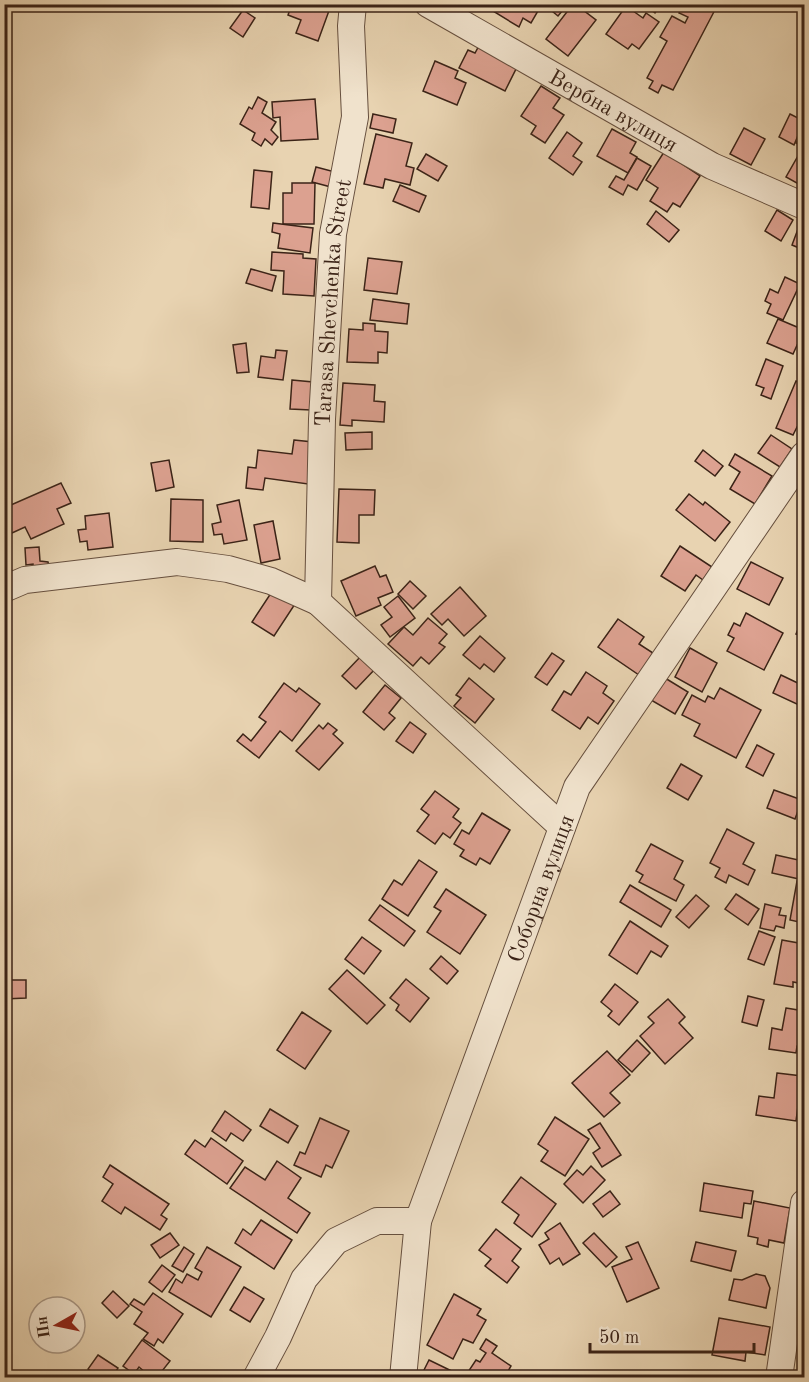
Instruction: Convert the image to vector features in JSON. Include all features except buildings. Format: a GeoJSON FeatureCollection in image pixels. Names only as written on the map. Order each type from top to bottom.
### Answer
{"type":"FeatureCollection","features":[{"type":"Feature","properties":{"kind":"street","name":"Tarasa Shevchenka Street"},"geometry":{"type":"LineString","coordinates":[[318,602],[322,419],[333,234],[355,117],[351,27],[353,4]]}},
{"type":"Feature","properties":{"kind":"street","name":"Вербна вулиця"},"geometry":{"type":"LineString","coordinates":[[428,4],[712,166],[804,206]]}},
{"type":"Feature","properties":{"kind":"street","name":"Соборна вулиця"},"geometry":{"type":"LineString","coordinates":[[403,1377],[418,1221],[577,787],[804,455]]}},
{"type":"Feature","properties":{"kind":"street"},"geometry":{"type":"LineString","coordinates":[[4,589],[25,580],[177,562],[228,569],[271,581],[318,602],[562,827]]}},
{"type":"Feature","properties":{"kind":"street"},"geometry":{"type":"LineString","coordinates":[[779,1377],[804,1203]]}},
{"type":"Feature","properties":{"kind":"street"},"geometry":{"type":"LineString","coordinates":[[256,1377],[278,1337],[304,1279],[336,1241],[377,1221],[418,1221]]}}]}
